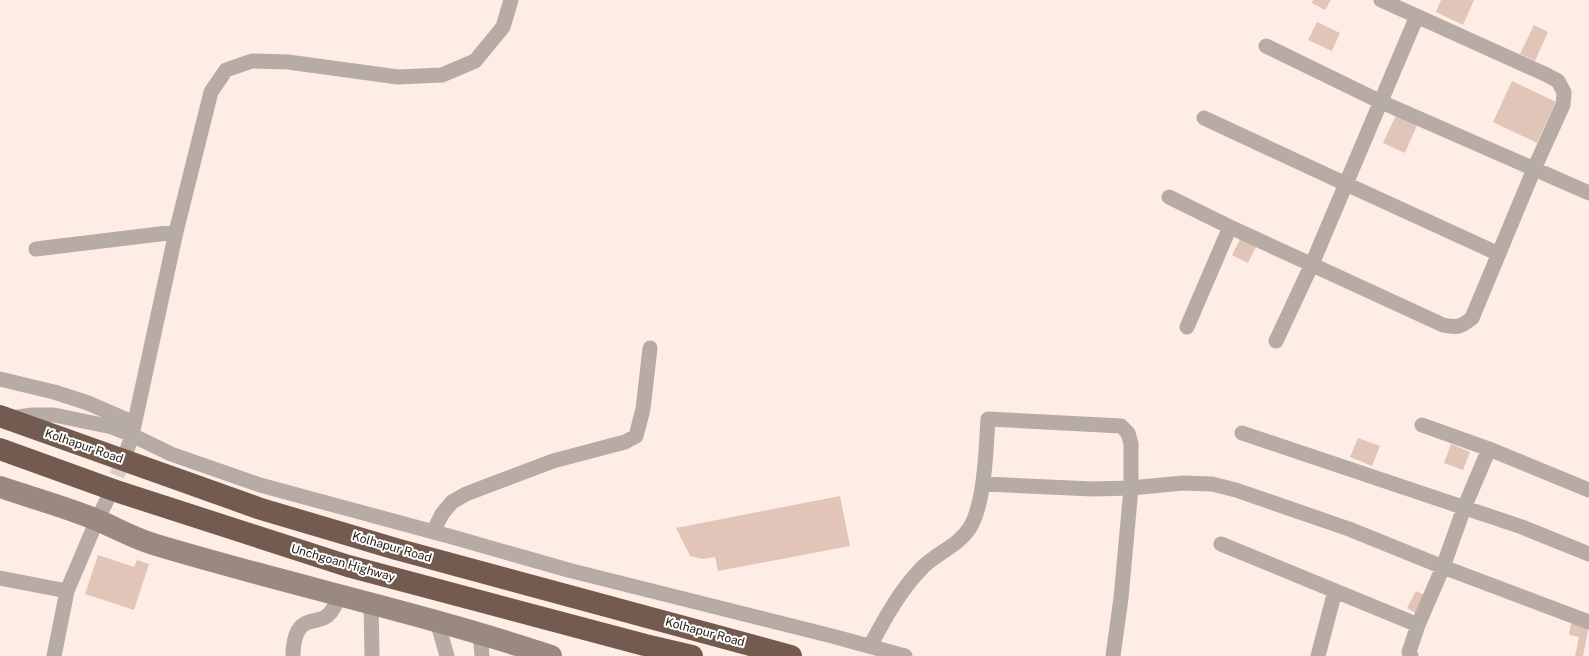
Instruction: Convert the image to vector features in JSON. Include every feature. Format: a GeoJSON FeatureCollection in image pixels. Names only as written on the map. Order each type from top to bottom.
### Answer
{"type":"FeatureCollection","features":[{"type":"Feature","properties":{"kind":"highway","name":"Kolhapur Road"},"geometry":{"type":"LineString","coordinates":[[3,418],[261,509],[396,549],[791,656]]}},
{"type":"Feature","properties":{"kind":"highway","name":"Unchgoan Highway"},"geometry":{"type":"LineString","coordinates":[[0,449],[119,492],[348,566],[645,645],[692,656]]}},
{"type":"Feature","properties":{"kind":"street"},"geometry":{"type":"LineString","coordinates":[[127,450],[133,429],[176,232],[211,92],[226,70],[252,61],[288,62],[398,77],[442,75],[475,61],[503,27],[511,0]]}},
{"type":"Feature","properties":{"kind":"street"},"geometry":{"type":"LineString","coordinates":[[1170,197],[1230,227],[1443,325],[1453,327],[1463,326],[1472,318],[1534,169],[1563,105],[1564,92],[1558,81],[1548,75],[1381,0]]}},
{"type":"Feature","properties":{"kind":"street"},"geometry":{"type":"LineString","coordinates":[[1276,341],[1312,264],[1417,16]]}},
{"type":"Feature","properties":{"kind":"street"},"geometry":{"type":"LineString","coordinates":[[1266,46],[1380,102],[1589,193]]}},
{"type":"Feature","properties":{"kind":"street"},"geometry":{"type":"LineString","coordinates":[[1204,118],[1499,254]]}},
{"type":"Feature","properties":{"kind":"street"},"geometry":{"type":"LineString","coordinates":[[1187,327],[1230,227]]}},
{"type":"Feature","properties":{"kind":"street"},"geometry":{"type":"LineString","coordinates":[[36,249],[176,232]]}},
{"type":"Feature","properties":{"kind":"street"},"geometry":{"type":"LineString","coordinates":[[433,532],[442,514],[452,502],[466,494],[554,462],[625,442],[636,436],[643,409],[650,348]]}},
{"type":"Feature","properties":{"kind":"street"},"geometry":{"type":"LineString","coordinates":[[0,379],[54,392],[88,403],[133,429],[171,454],[260,485],[568,570],[716,606],[905,656]]}},
{"type":"Feature","properties":{"kind":"street"},"geometry":{"type":"LineString","coordinates":[[3,418],[33,415],[54,415],[112,427],[133,429]]}},
{"type":"Feature","properties":{"kind":"street"},"geometry":{"type":"LineString","coordinates":[[870,646],[884,620],[920,569],[957,542],[969,528],[977,510],[983,484],[988,419],[1121,426],[1128,433],[1131,444],[1131,488],[1121,598],[1113,656]]}},
{"type":"Feature","properties":{"kind":"street"},"geometry":{"type":"LineString","coordinates":[[1422,425],[1489,449],[1589,490]]}},
{"type":"Feature","properties":{"kind":"street"},"geometry":{"type":"LineString","coordinates":[[1242,432],[1522,527],[1589,552]]}},
{"type":"Feature","properties":{"kind":"street"},"geometry":{"type":"LineString","coordinates":[[1411,656],[1409,652],[1418,625],[1443,567],[1464,508],[1489,449]]}},
{"type":"Feature","properties":{"kind":"street"},"geometry":{"type":"LineString","coordinates":[[983,484],[1093,489],[1131,488],[1183,483],[1212,484],[1236,490],[1350,529],[1443,567],[1589,622]]}},
{"type":"Feature","properties":{"kind":"street"},"geometry":{"type":"LineString","coordinates":[[0,487],[97,520],[124,534],[151,543],[234,567],[480,633],[551,656]]}},
{"type":"Feature","properties":{"kind":"street"},"geometry":{"type":"LineString","coordinates":[[54,656],[67,591],[107,500]]}},
{"type":"Feature","properties":{"kind":"street"},"geometry":{"type":"LineString","coordinates":[[1221,544],[1418,625]]}},
{"type":"Feature","properties":{"kind":"street"},"geometry":{"type":"LineString","coordinates":[[0,578],[67,591]]}},
{"type":"Feature","properties":{"kind":"street"},"geometry":{"type":"LineString","coordinates":[[1318,656],[1335,591]]}},
{"type":"Feature","properties":{"kind":"street"},"geometry":{"type":"LineString","coordinates":[[293,656],[295,635],[308,622],[318,620],[328,615],[335,608],[339,595]]}},
{"type":"Feature","properties":{"kind":"street"},"geometry":{"type":"LineString","coordinates":[[371,603],[372,656]]}},
{"type":"Feature","properties":{"kind":"street"},"geometry":{"type":"LineString","coordinates":[[437,621],[447,656]]}},
{"type":"Feature","properties":{"kind":"street"},"geometry":{"type":"LineString","coordinates":[[480,633],[482,656]]}},
{"type":"Feature","properties":{"kind":"building"},"geometry":{"type":"Polygon","coordinates":[[[1313,0],[1331,0],[1325,10],[1312,3],[1313,0]]]}},
{"type":"Feature","properties":{"kind":"building"},"geometry":{"type":"Polygon","coordinates":[[[1441,0],[1474,0],[1463,25],[1436,12],[1441,0]]]}},
{"type":"Feature","properties":{"kind":"building"},"geometry":{"type":"Polygon","coordinates":[[[1317,22],[1340,33],[1332,51],[1308,40],[1317,22]]]}},
{"type":"Feature","properties":{"kind":"building"},"geometry":{"type":"Polygon","coordinates":[[[1534,25],[1548,32],[1535,61],[1520,54],[1534,25]]]}},
{"type":"Feature","properties":{"kind":"building"},"geometry":{"type":"Polygon","coordinates":[[[1512,81],[1556,102],[1537,143],[1493,122],[1512,81]]]}},
{"type":"Feature","properties":{"kind":"building"},"geometry":{"type":"Polygon","coordinates":[[[1397,113],[1418,123],[1405,153],[1383,143],[1397,113]]]}},
{"type":"Feature","properties":{"kind":"building"},"geometry":{"type":"Polygon","coordinates":[[[1241,237],[1257,245],[1248,263],[1232,255],[1241,237]]]}},
{"type":"Feature","properties":{"kind":"building"},"geometry":{"type":"Polygon","coordinates":[[[1358,438],[1380,446],[1372,466],[1350,457],[1358,438]]]}},
{"type":"Feature","properties":{"kind":"building"},"geometry":{"type":"Polygon","coordinates":[[[1451,444],[1470,452],[1463,470],[1444,463],[1451,444]]]}},
{"type":"Feature","properties":{"kind":"building"},"geometry":{"type":"Polygon","coordinates":[[[840,496],[850,546],[718,571],[715,557],[703,559],[690,556],[676,528],[840,496]]]}},
{"type":"Feature","properties":{"kind":"building"},"geometry":{"type":"Polygon","coordinates":[[[98,555],[134,567],[137,560],[149,564],[134,610],[85,594],[98,555]]]}},
{"type":"Feature","properties":{"kind":"building"},"geometry":{"type":"Polygon","coordinates":[[[1416,591],[1428,597],[1419,615],[1407,608],[1416,591]]]}},
{"type":"Feature","properties":{"kind":"building"},"geometry":{"type":"Polygon","coordinates":[[[1571,623],[1589,626],[1583,656],[1575,656],[1579,637],[1569,635],[1571,623]]]}},
{"type":"Feature","properties":{"kind":"tunnel"},"geometry":{"type":"LineString","coordinates":[[108,497],[127,451]]}}]}
